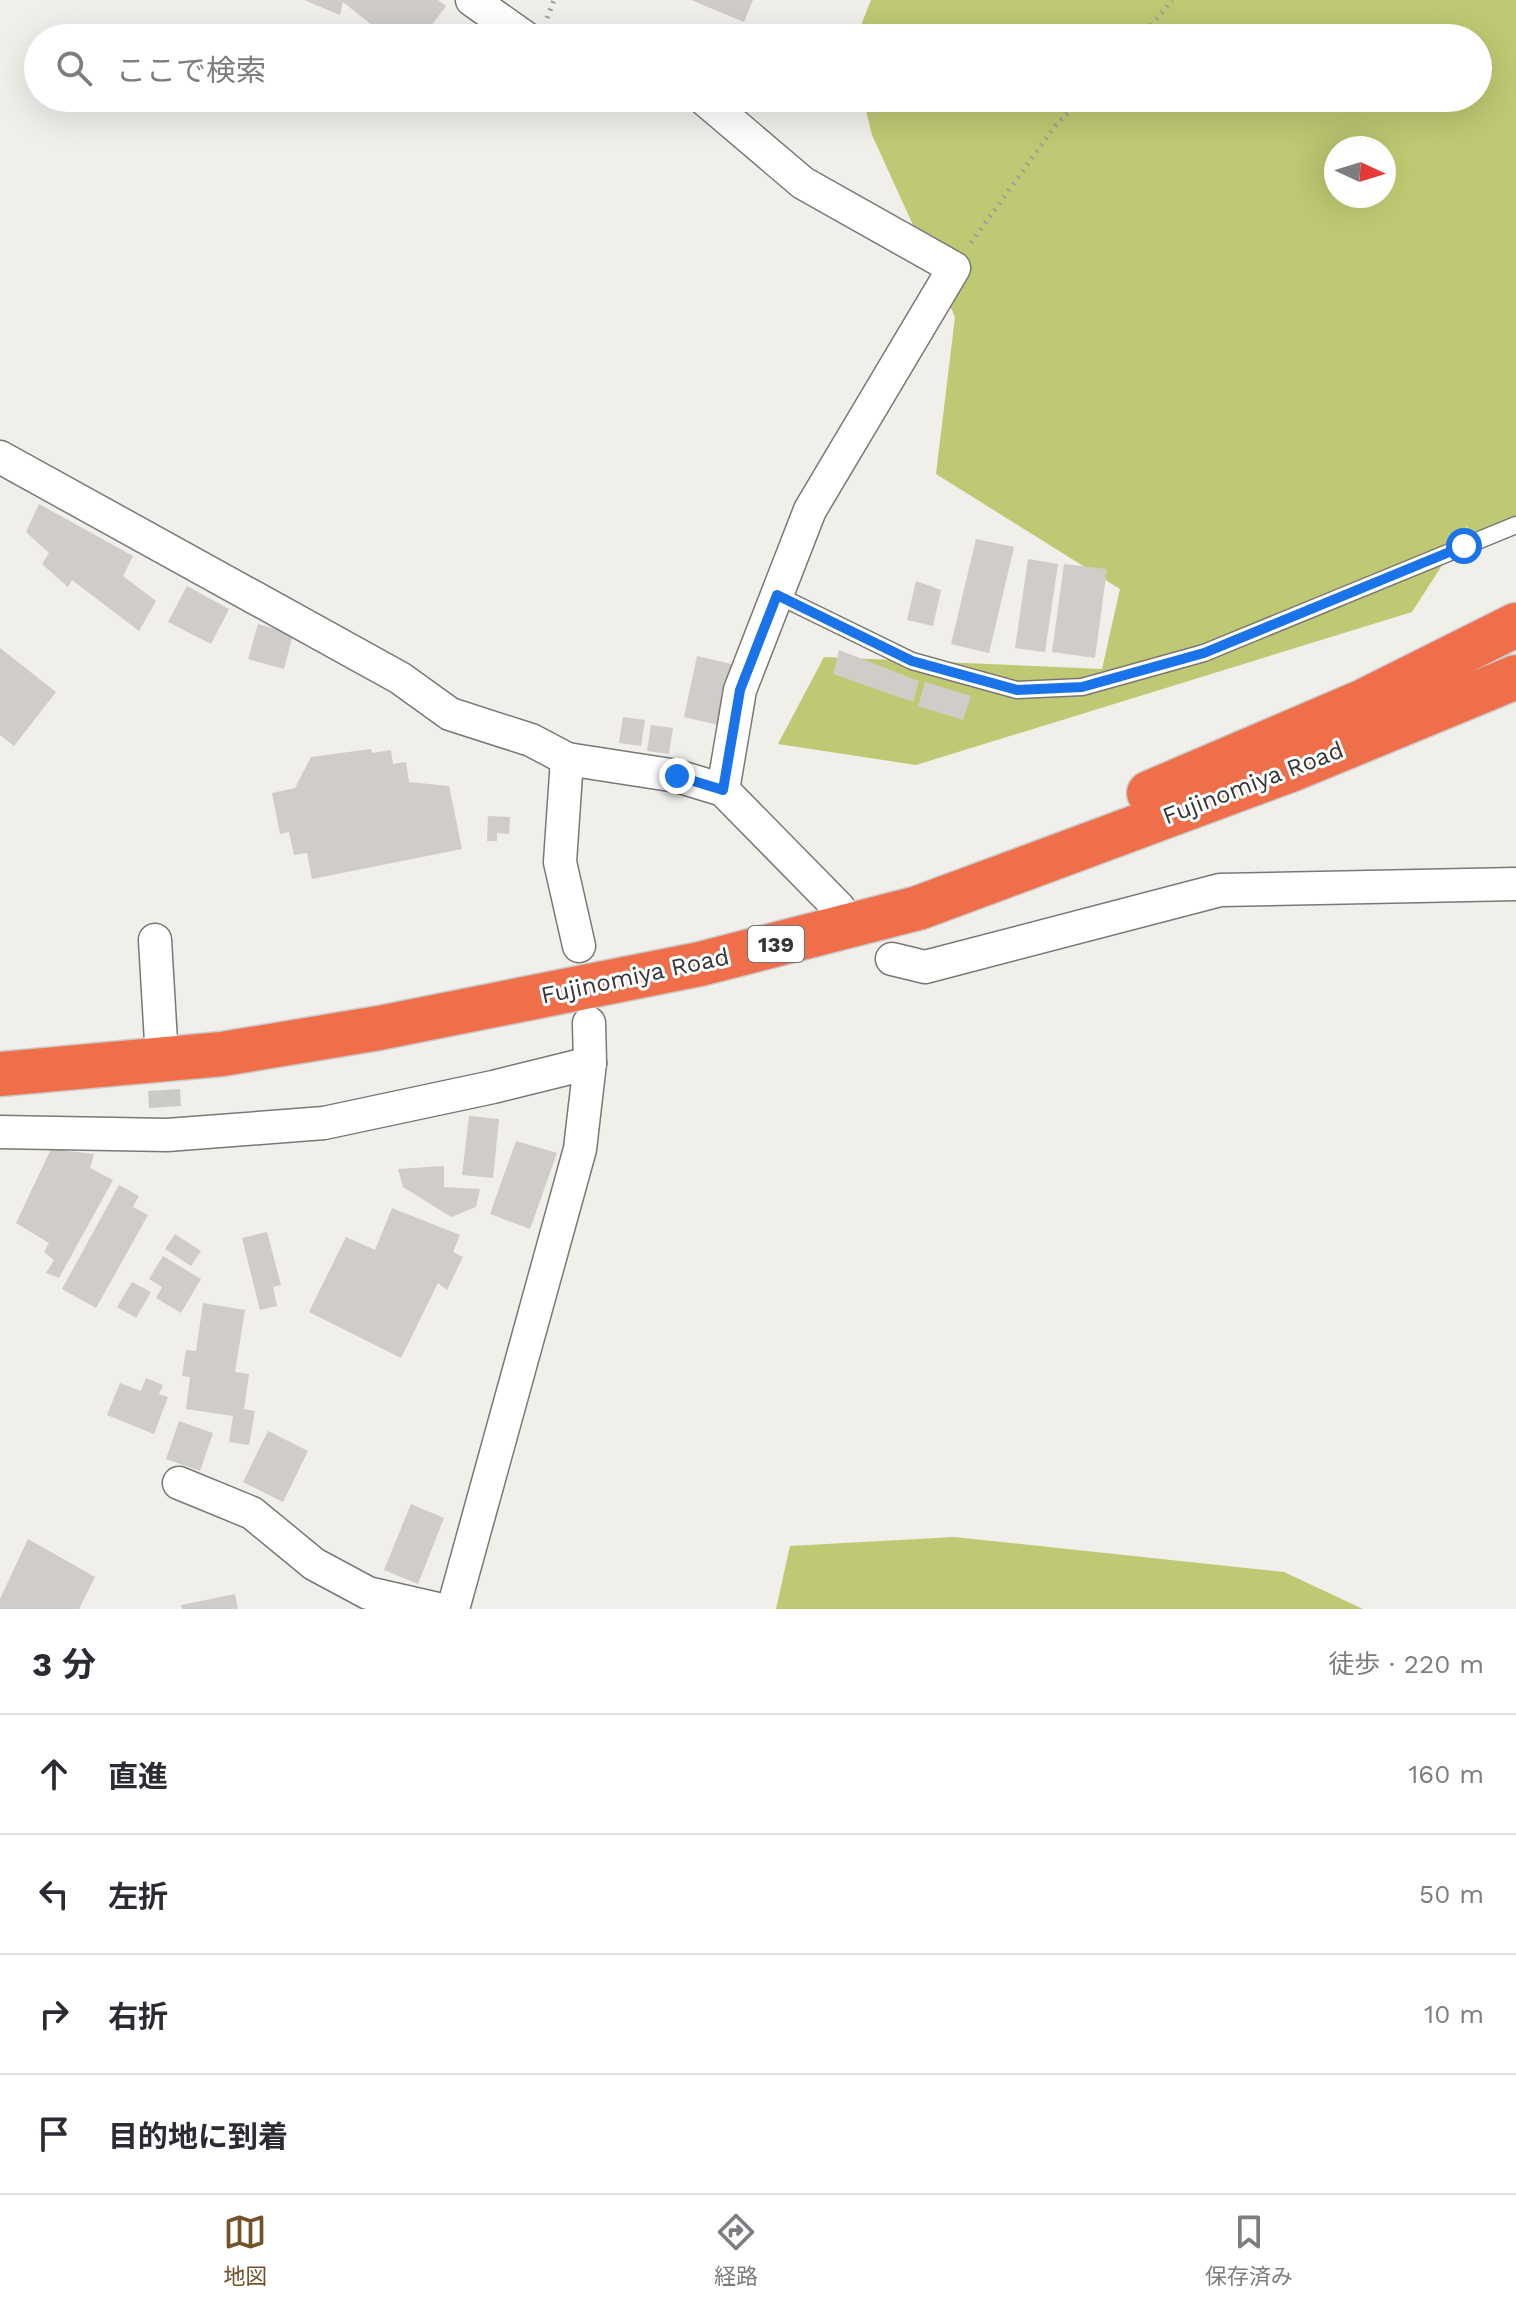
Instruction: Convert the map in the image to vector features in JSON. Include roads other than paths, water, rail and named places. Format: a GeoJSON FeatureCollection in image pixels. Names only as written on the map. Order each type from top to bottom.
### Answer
{"type":"FeatureCollection","features":[{"type":"Feature","properties":{"kind":"highway"},"geometry":{"type":"LineString","coordinates":[[918,908],[1117,807],[1364,701],[1516,625]]}},
{"type":"Feature","properties":{"kind":"highway","name":"Fujinomiya Road"},"geometry":{"type":"LineString","coordinates":[[0,1074],[222,1054],[379,1028],[700,964],[918,908],[1293,769],[1516,677]]}},
{"type":"Feature","properties":{"kind":"street"},"geometry":{"type":"LineString","coordinates":[[472,0],[506,24]]}},
{"type":"Feature","properties":{"kind":"street"},"geometry":{"type":"LineString","coordinates":[[719,112],[803,183],[954,268],[810,510],[740,690],[723,790]]}},
{"type":"Feature","properties":{"kind":"street"},"geometry":{"type":"LineString","coordinates":[[0,457],[400,678],[450,714],[531,740],[567,759],[677,776],[723,790],[839,908]]}},
{"type":"Feature","properties":{"kind":"street"},"geometry":{"type":"LineString","coordinates":[[567,759],[560,862],[579,946]]}},
{"type":"Feature","properties":{"kind":"street"},"geometry":{"type":"LineString","coordinates":[[892,959],[925,967],[1220,890],[1516,884]]}},
{"type":"Feature","properties":{"kind":"street"},"geometry":{"type":"LineString","coordinates":[[155,940],[161,1042]]}},
{"type":"Feature","properties":{"kind":"street"},"geometry":{"type":"LineString","coordinates":[[453,1609],[580,1149],[590,1063],[589,1023]]}},
{"type":"Feature","properties":{"kind":"street"},"geometry":{"type":"LineString","coordinates":[[0,1132],[166,1121],[324,1123],[590,1063]]}},
{"type":"Feature","properties":{"kind":"street"},"geometry":{"type":"LineString","coordinates":[[179,1483],[252,1513],[314,1564],[368,1593],[438,1609]]}},
{"type":"Feature","properties":{"kind":"lane"},"geometry":{"type":"LineString","coordinates":[[777,595],[912,661],[1017,690],[1082,687],[1204,653],[1516,525]]}},
{"type":"Feature","properties":{"kind":"tunnel"},"geometry":{"type":"LineString","coordinates":[[161,1042],[165,1107]]}}]}
